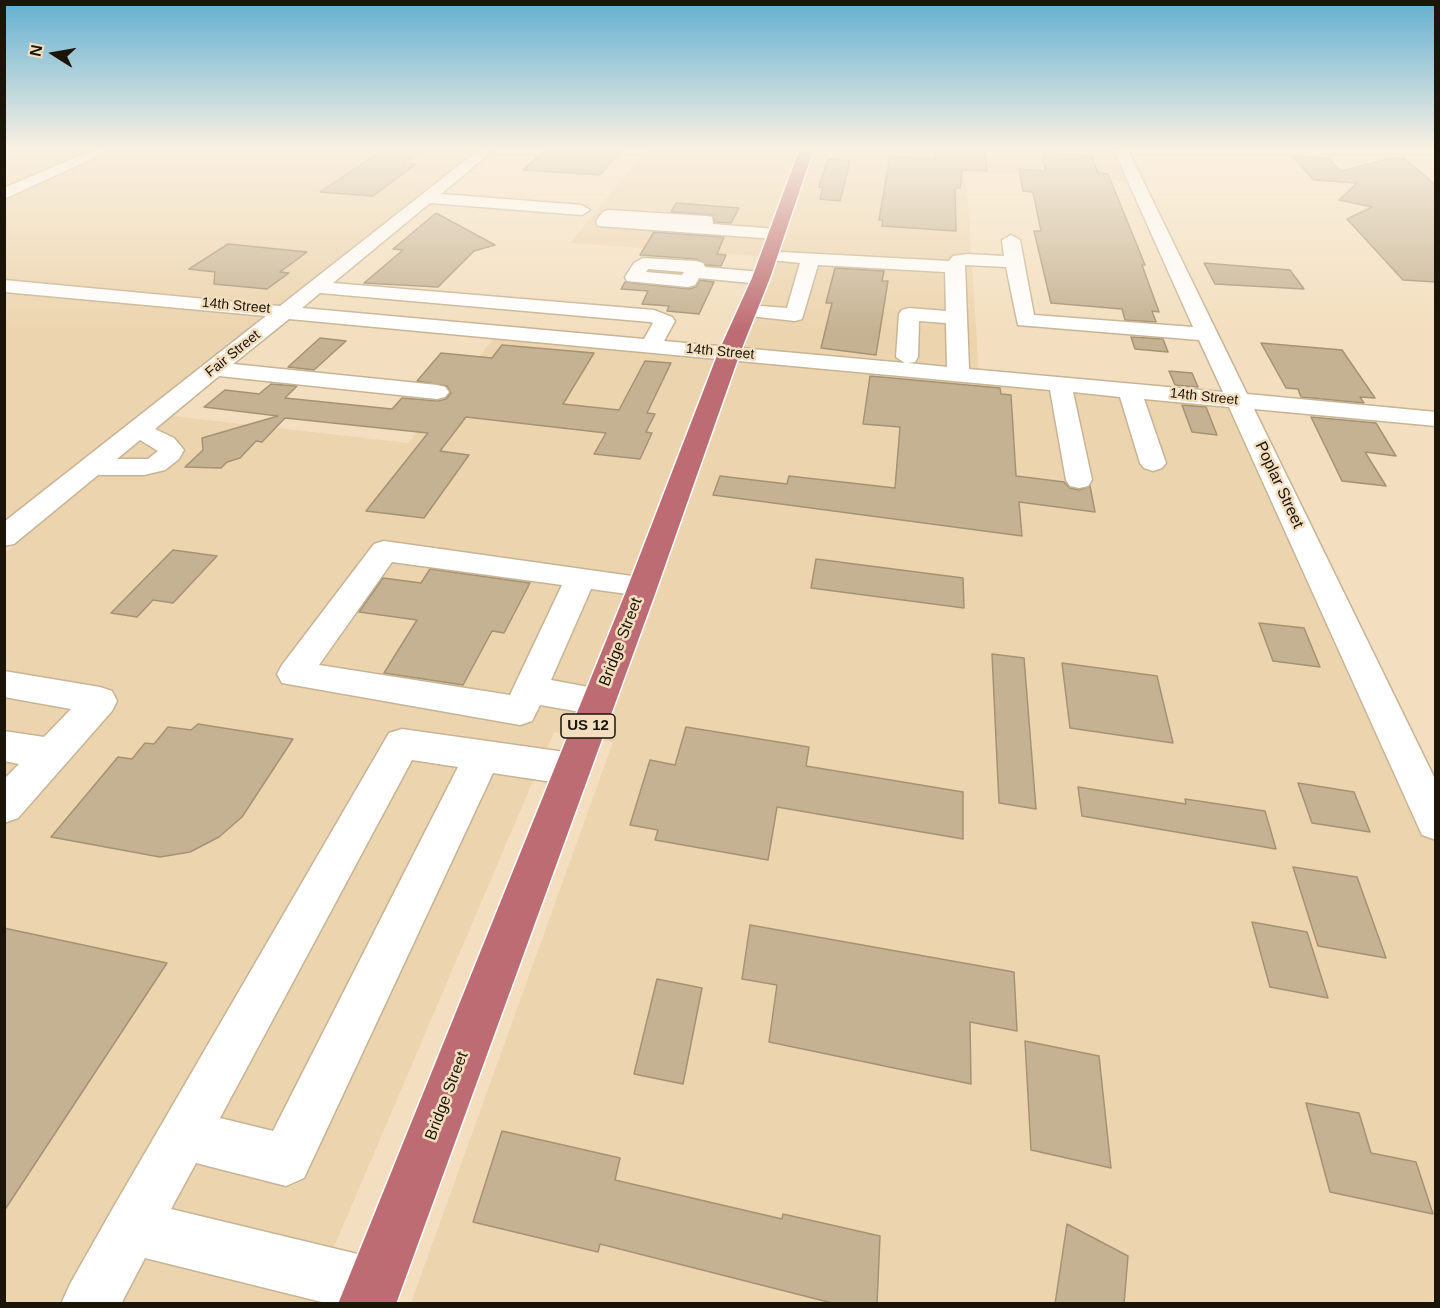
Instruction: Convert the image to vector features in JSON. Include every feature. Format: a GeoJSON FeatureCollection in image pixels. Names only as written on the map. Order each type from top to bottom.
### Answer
{"type":"FeatureCollection","features":[{"type":"Feature","properties":{"kind":"highway","name":"Bridge Street"},"geometry":{"type":"LineString","coordinates":[[370,1295],[747,311],[760,250],[779,209]]}},
{"type":"Feature","properties":{"kind":"street","name":"Fair Street"},"geometry":{"type":"LineString","coordinates":[[4,537],[412,209]]}},
{"type":"Feature","properties":{"kind":"street"},"geometry":{"type":"LineString","coordinates":[[511,219],[522,209]]}},
{"type":"Feature","properties":{"kind":"street"},"geometry":{"type":"LineString","coordinates":[[568,209],[582,210]]}},
{"type":"Feature","properties":{"kind":"street","name":"Poplar Street"},"geometry":{"type":"LineString","coordinates":[[1149,209],[1436,823]]}},
{"type":"Feature","properties":{"kind":"street"},"geometry":{"type":"LineString","coordinates":[[702,229],[706,221],[609,214],[604,222],[702,229],[760,250],[810,258],[954,267]]}},
{"type":"Feature","properties":{"kind":"street"},"geometry":{"type":"LineString","coordinates":[[1011,240],[1025,321],[1209,334]]}},
{"type":"Feature","properties":{"kind":"street"},"geometry":{"type":"LineString","coordinates":[[693,272],[760,250]]}},
{"type":"Feature","properties":{"kind":"street"},"geometry":{"type":"LineString","coordinates":[[786,345],[810,258]]}},
{"type":"Feature","properties":{"kind":"street"},"geometry":{"type":"LineString","coordinates":[[958,374],[954,267],[959,260],[967,259],[1014,262]]}},
{"type":"Feature","properties":{"kind":"street","name":"14th Street"},"geometry":{"type":"LineString","coordinates":[[4,286],[287,310],[1436,419]]}},
{"type":"Feature","properties":{"kind":"street"},"geometry":{"type":"LineString","coordinates":[[315,288],[654,316],[665,321],[651,345]]}},
{"type":"Feature","properties":{"kind":"street"},"geometry":{"type":"LineString","coordinates":[[747,311],[795,315]]}},
{"type":"Feature","properties":{"kind":"street"},"geometry":{"type":"LineString","coordinates":[[907,357],[909,314],[956,318]]}},
{"type":"Feature","properties":{"kind":"street"},"geometry":{"type":"LineString","coordinates":[[214,369],[437,392]]}},
{"type":"Feature","properties":{"kind":"street"},"geometry":{"type":"LineString","coordinates":[[1060,383],[1079,480]]}},
{"type":"Feature","properties":{"kind":"street"},"geometry":{"type":"LineString","coordinates":[[1129,390],[1153,463]]}},
{"type":"Feature","properties":{"kind":"street"},"geometry":{"type":"LineString","coordinates":[[92,467],[144,467],[156,465],[170,454],[171,450],[165,443],[138,430]]}},
{"type":"Feature","properties":{"kind":"street"},"geometry":{"type":"LineString","coordinates":[[581,577],[520,711],[294,674],[384,551],[581,577],[642,586]]}},
{"type":"Feature","properties":{"kind":"street"},"geometry":{"type":"LineString","coordinates":[[4,684],[100,701],[4,806]]}},
{"type":"Feature","properties":{"kind":"street"},"geometry":{"type":"LineString","coordinates":[[530,690],[598,701]]}},
{"type":"Feature","properties":{"kind":"street"},"geometry":{"type":"LineString","coordinates":[[90,1304],[402,744],[572,769]]}},
{"type":"Feature","properties":{"kind":"street"},"geometry":{"type":"LineString","coordinates":[[4,746],[52,754]]}},
{"type":"Feature","properties":{"kind":"street"},"geometry":{"type":"LineString","coordinates":[[184,1135],[286,1160],[482,756]]}},
{"type":"Feature","properties":{"kind":"street"},"geometry":{"type":"LineString","coordinates":[[132,1227],[370,1295]]}},
{"type":"Feature","properties":{"kind":"shaded area"},"geometry":{"type":"Polygon","coordinates":[[[5,209],[412,209],[5,533],[5,209]]]}},
{"type":"Feature","properties":{"kind":"shaded area"},"geometry":{"type":"Polygon","coordinates":[[[598,209],[968,209],[979,375],[1240,401],[1435,823],[1435,1303],[411,1303],[613,742],[554,732],[310,1303],[5,1304],[5,553],[172,416],[408,443],[500,331],[729,353],[768,257],[570,243],[598,209]]]}},
{"type":"Feature","properties":{"kind":"building"},"geometry":{"type":"Polygon","coordinates":[[[673,209],[738,209],[731,223],[715,222],[712,215],[671,212],[673,209]]]}},
{"type":"Feature","properties":{"kind":"building"},"geometry":{"type":"Polygon","coordinates":[[[881,209],[955,209],[956,231],[882,226],[883,220],[879,220],[881,209]]]}},
{"type":"Feature","properties":{"kind":"building"},"geometry":{"type":"Polygon","coordinates":[[[1036,209],[1122,209],[1145,265],[1142,265],[1159,312],[1152,311],[1156,322],[1125,320],[1122,309],[1051,303],[1034,231],[1041,231],[1036,209]]]}},
{"type":"Feature","properties":{"kind":"building"},"geometry":{"type":"Polygon","coordinates":[[[1368,209],[1436,209],[1436,282],[1403,280],[1347,219],[1368,209]]]}},
{"type":"Feature","properties":{"kind":"building"},"geometry":{"type":"Polygon","coordinates":[[[436,213],[495,245],[474,251],[438,287],[364,283],[403,250],[393,249],[436,213]]]}},
{"type":"Feature","properties":{"kind":"building"},"geometry":{"type":"Polygon","coordinates":[[[654,232],[724,237],[717,254],[726,255],[721,266],[706,265],[696,259],[640,255],[654,232]]]}},
{"type":"Feature","properties":{"kind":"building"},"geometry":{"type":"Polygon","coordinates":[[[228,244],[307,252],[280,272],[289,273],[267,289],[214,284],[215,272],[189,269],[228,244]]]}},
{"type":"Feature","properties":{"kind":"building"},"geometry":{"type":"Polygon","coordinates":[[[1204,263],[1290,270],[1304,289],[1215,284],[1204,263]]]}},
{"type":"Feature","properties":{"kind":"building"},"geometry":{"type":"Polygon","coordinates":[[[835,268],[884,271],[882,281],[888,281],[876,355],[821,348],[832,303],[826,303],[835,268]]]}},
{"type":"Feature","properties":{"kind":"building"},"geometry":{"type":"Polygon","coordinates":[[[700,280],[714,282],[699,314],[667,311],[669,306],[642,304],[648,291],[621,289],[625,282],[689,289],[696,287],[700,280]]]}},
{"type":"Feature","properties":{"kind":"building"},"geometry":{"type":"Polygon","coordinates":[[[1131,337],[1163,339],[1168,352],[1135,349],[1131,337]]]}},
{"type":"Feature","properties":{"kind":"building"},"geometry":{"type":"Polygon","coordinates":[[[320,338],[346,341],[314,370],[288,367],[320,338]]]}},
{"type":"Feature","properties":{"kind":"building"},"geometry":{"type":"Polygon","coordinates":[[[1261,343],[1342,350],[1375,398],[1360,397],[1364,403],[1301,397],[1298,389],[1286,388],[1261,343]]]}},
{"type":"Feature","properties":{"kind":"building"},"geometry":{"type":"Polygon","coordinates":[[[502,345],[594,353],[563,404],[619,410],[645,361],[671,363],[647,413],[655,414],[646,432],[652,433],[640,459],[594,454],[606,433],[466,417],[440,451],[469,455],[424,518],[366,511],[428,433],[285,418],[262,442],[256,441],[240,458],[227,462],[221,468],[185,467],[203,450],[202,438],[278,416],[204,407],[225,390],[259,394],[271,384],[297,386],[285,398],[392,409],[402,398],[438,401],[446,399],[451,393],[447,386],[417,381],[441,353],[492,358],[502,345]]]}},
{"type":"Feature","properties":{"kind":"building"},"geometry":{"type":"Polygon","coordinates":[[[1169,371],[1192,373],[1198,387],[1175,385],[1169,371]]]}},
{"type":"Feature","properties":{"kind":"building"},"geometry":{"type":"Polygon","coordinates":[[[870,376],[1000,388],[1001,394],[1011,395],[1016,476],[1064,482],[1070,488],[1079,490],[1090,486],[1095,512],[1019,502],[1022,536],[713,495],[720,476],[787,484],[789,476],[895,488],[900,427],[863,424],[870,376]]]}},
{"type":"Feature","properties":{"kind":"building"},"geometry":{"type":"Polygon","coordinates":[[[1182,405],[1206,407],[1217,435],[1192,432],[1182,405]]]}},
{"type":"Feature","properties":{"kind":"building"},"geometry":{"type":"Polygon","coordinates":[[[1311,417],[1376,423],[1396,456],[1365,452],[1386,486],[1342,481],[1311,417]]]}},
{"type":"Feature","properties":{"kind":"building"},"geometry":{"type":"Polygon","coordinates":[[[173,550],[217,556],[173,603],[153,600],[137,617],[111,613],[173,550]]]}},
{"type":"Feature","properties":{"kind":"building"},"geometry":{"type":"Polygon","coordinates":[[[816,559],[963,578],[964,608],[811,588],[816,559]]]}},
{"type":"Feature","properties":{"kind":"building"},"geometry":{"type":"Polygon","coordinates":[[[430,569],[530,583],[504,633],[492,631],[463,685],[384,673],[417,620],[359,612],[383,578],[421,583],[430,569]]]}},
{"type":"Feature","properties":{"kind":"building"},"geometry":{"type":"Polygon","coordinates":[[[1259,623],[1304,628],[1320,667],[1273,661],[1259,623]]]}},
{"type":"Feature","properties":{"kind":"building"},"geometry":{"type":"Polygon","coordinates":[[[992,654],[1024,658],[1036,809],[999,803],[992,654]]]}},
{"type":"Feature","properties":{"kind":"building"},"geometry":{"type":"Polygon","coordinates":[[[1062,663],[1157,676],[1173,743],[1070,728],[1062,663]]]}},
{"type":"Feature","properties":{"kind":"building"},"geometry":{"type":"Polygon","coordinates":[[[198,724],[293,739],[242,817],[219,837],[190,852],[160,857],[51,837],[118,757],[132,759],[145,743],[154,744],[168,727],[191,730],[198,724]]]}},
{"type":"Feature","properties":{"kind":"building"},"geometry":{"type":"Polygon","coordinates":[[[686,727],[809,747],[806,766],[963,792],[963,839],[777,807],[768,860],[655,840],[658,830],[630,825],[650,760],[675,765],[686,727]]]}},
{"type":"Feature","properties":{"kind":"building"},"geometry":{"type":"Polygon","coordinates":[[[1298,783],[1354,792],[1370,832],[1312,823],[1298,783]]]}},
{"type":"Feature","properties":{"kind":"building"},"geometry":{"type":"Polygon","coordinates":[[[1078,787],[1186,804],[1185,799],[1265,811],[1276,849],[1082,816],[1078,787]]]}},
{"type":"Feature","properties":{"kind":"building"},"geometry":{"type":"Polygon","coordinates":[[[1293,867],[1357,877],[1386,958],[1318,946],[1293,867]]]}},
{"type":"Feature","properties":{"kind":"building"},"geometry":{"type":"Polygon","coordinates":[[[1252,922],[1307,932],[1328,998],[1270,987],[1252,922]]]}},
{"type":"Feature","properties":{"kind":"building"},"geometry":{"type":"Polygon","coordinates":[[[750,925],[1014,972],[1017,1031],[970,1022],[971,1084],[769,1042],[777,985],[742,979],[750,925]]]}},
{"type":"Feature","properties":{"kind":"building"},"geometry":{"type":"Polygon","coordinates":[[[4,928],[167,963],[4,1211],[4,928]]]}},
{"type":"Feature","properties":{"kind":"building"},"geometry":{"type":"Polygon","coordinates":[[[657,979],[702,988],[683,1084],[634,1074],[657,979]]]}},
{"type":"Feature","properties":{"kind":"building"},"geometry":{"type":"Polygon","coordinates":[[[1025,1041],[1099,1056],[1111,1168],[1031,1150],[1025,1041]]]}},
{"type":"Feature","properties":{"kind":"building"},"geometry":{"type":"Polygon","coordinates":[[[1306,1103],[1359,1113],[1371,1153],[1416,1162],[1433,1214],[1330,1192],[1306,1103]]]}},
{"type":"Feature","properties":{"kind":"building"},"geometry":{"type":"Polygon","coordinates":[[[502,1131],[620,1158],[615,1180],[782,1219],[783,1214],[880,1236],[877,1304],[836,1304],[600,1244],[598,1252],[473,1222],[502,1131]]]}},
{"type":"Feature","properties":{"kind":"building"},"geometry":{"type":"Polygon","coordinates":[[[1067,1224],[1128,1256],[1124,1304],[1055,1304],[1067,1224]]]}}]}
